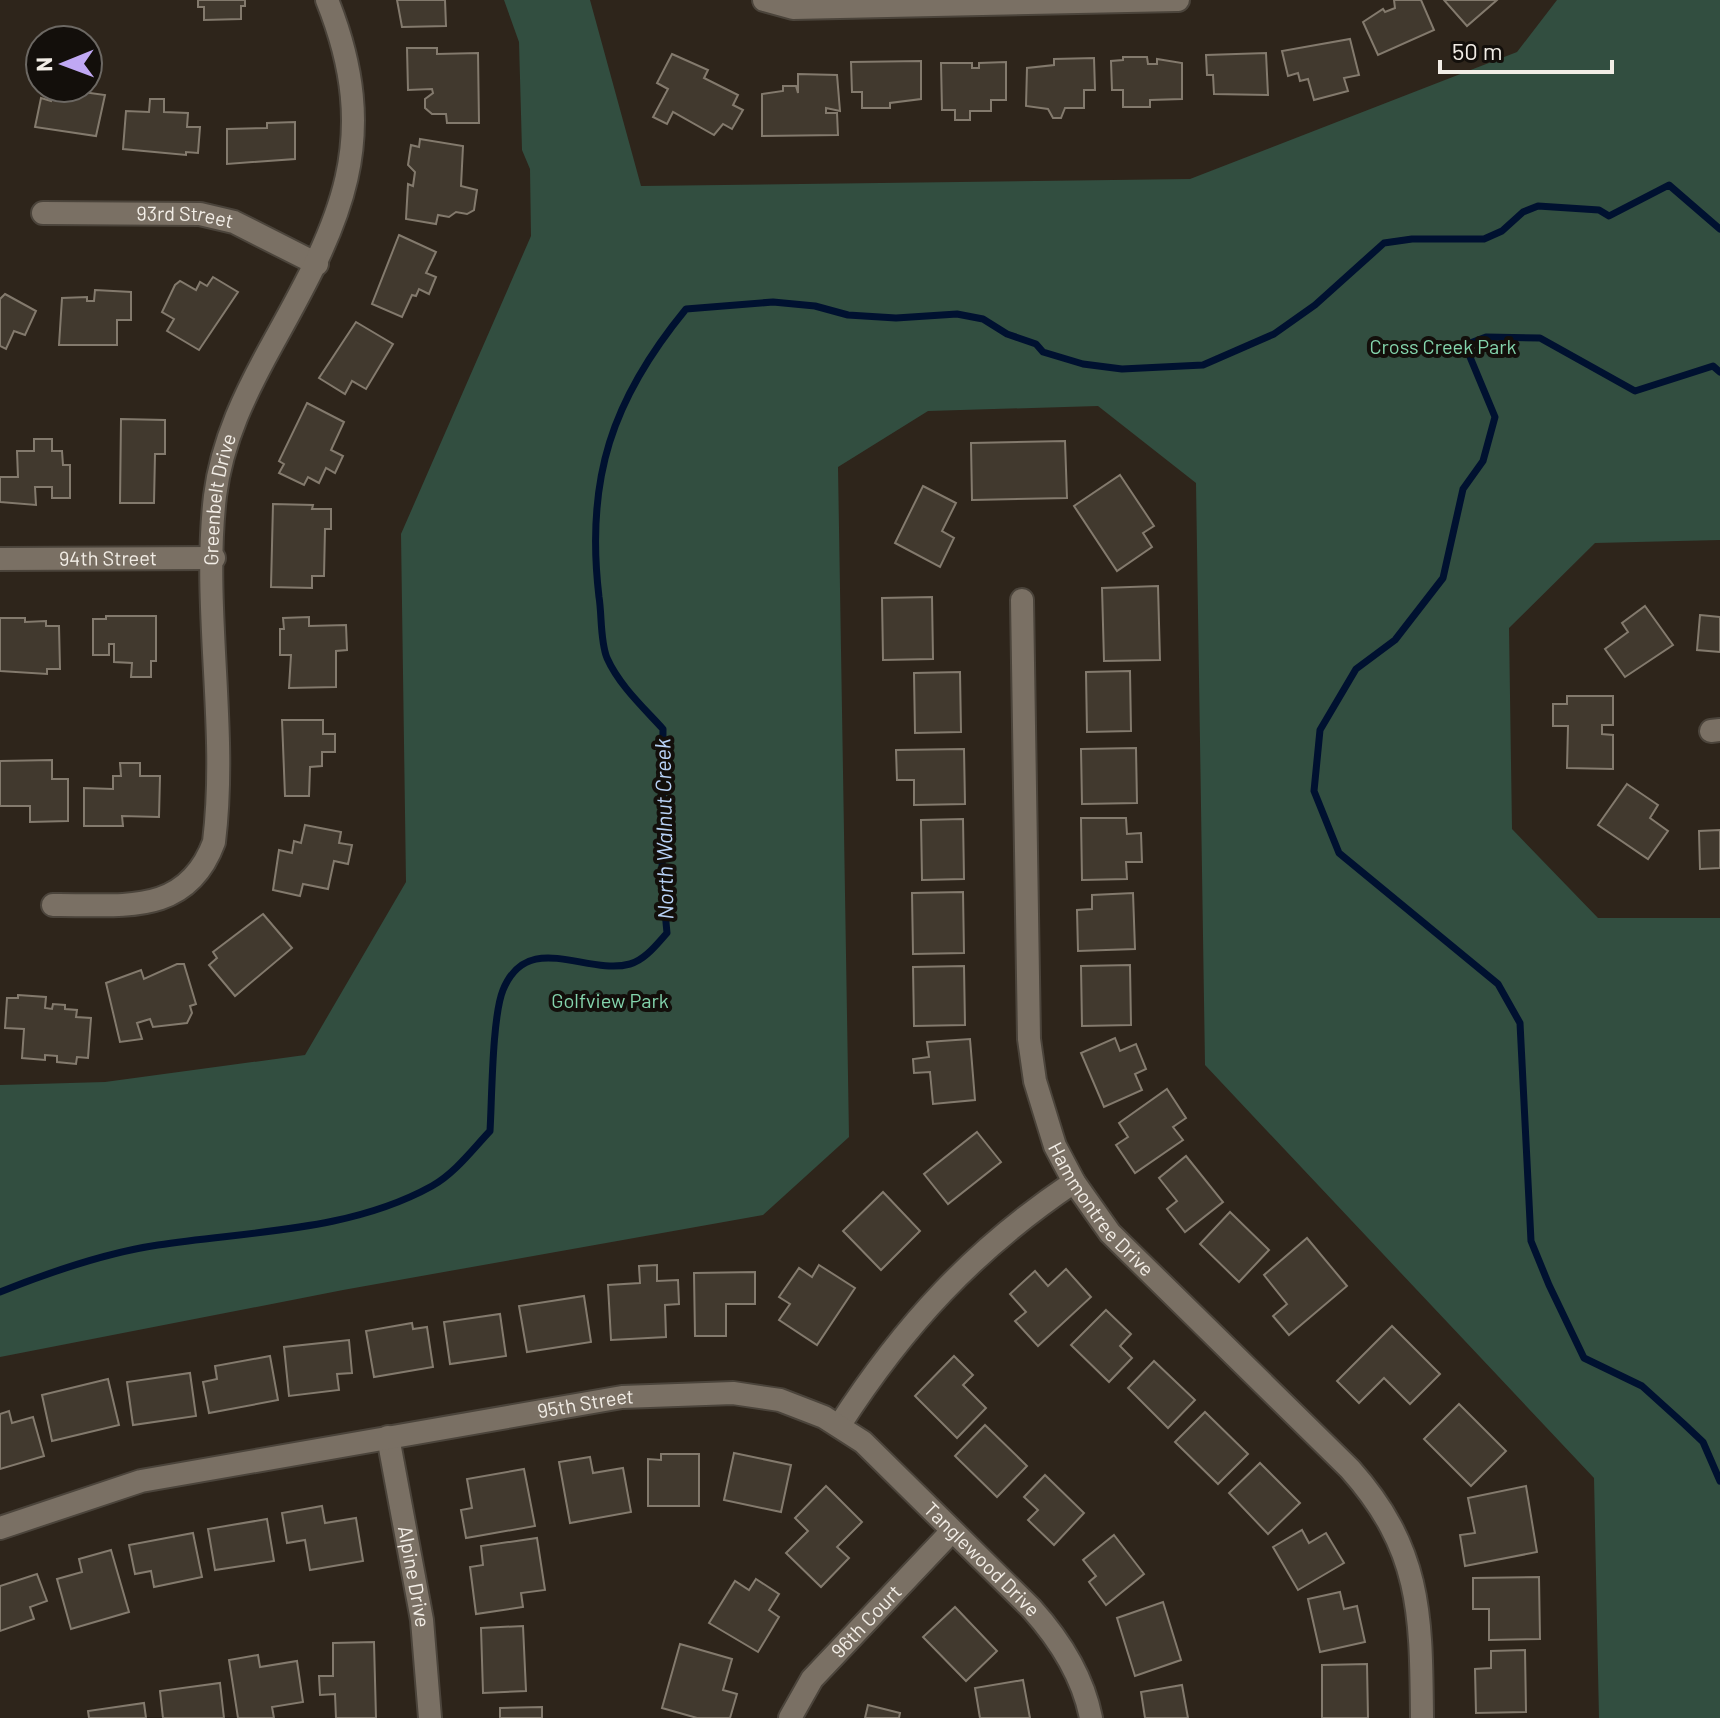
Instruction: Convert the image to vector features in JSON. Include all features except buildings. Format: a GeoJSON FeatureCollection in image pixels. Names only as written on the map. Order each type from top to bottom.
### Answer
{"type":"FeatureCollection","features":[{"type":"Feature","properties":{"kind":"street","name":"Greenbelt Drive"},"geometry":{"type":"LineString","coordinates":[[53,905],[158,901],[178,892],[207,862],[216,822],[215,496],[233,421],[317,264],[345,193],[354,114],[350,76],[340,33],[327,0]]}},
{"type":"Feature","properties":{"kind":"street"},"geometry":{"type":"LineString","coordinates":[[764,0],[793,8],[1178,0]]}},
{"type":"Feature","properties":{"kind":"street","name":"93rd Street"},"geometry":{"type":"LineString","coordinates":[[43,213],[200,214],[234,222],[317,264]]}},
{"type":"Feature","properties":{"kind":"street","name":"94th Street"},"geometry":{"type":"LineString","coordinates":[[0,559],[214,558]]}},
{"type":"Feature","properties":{"kind":"street","name":"Hammontree Drive"},"geometry":{"type":"LineString","coordinates":[[1022,600],[1029,1039],[1043,1114],[1074,1182],[1110,1233],[1370,1491],[1397,1533],[1413,1580],[1421,1629],[1422,1718]]}},
{"type":"Feature","properties":{"kind":"street"},"geometry":{"type":"LineString","coordinates":[[839,1426],[879,1364],[925,1307],[977,1255],[1074,1182]]}},
{"type":"Feature","properties":{"kind":"street","name":"95th Street"},"geometry":{"type":"LineString","coordinates":[[0,1528],[141,1481],[622,1397],[733,1393],[780,1400],[839,1426]]}},
{"type":"Feature","properties":{"kind":"street","name":"Tanglewood Drive"},"geometry":{"type":"LineString","coordinates":[[839,1426],[863,1442],[1049,1628],[1074,1669],[1091,1718]]}},
{"type":"Feature","properties":{"kind":"street","name":"Alpine Drive"},"geometry":{"type":"LineString","coordinates":[[388,1437],[422,1620],[430,1718]]}},
{"type":"Feature","properties":{"kind":"street","name":"96th Court"},"geometry":{"type":"LineString","coordinates":[[790,1718],[812,1679],[952,1531]]}},
{"type":"Feature","properties":{"kind":"green space"},"geometry":{"type":"Polygon","coordinates":[[[504,0],[590,0],[641,186],[1190,179],[1517,52],[1557,0],[1720,0],[1720,540],[1595,543],[1509,628],[1512,829],[1598,918],[1720,918],[1720,1718],[1599,1718],[1594,1478],[1205,1065],[1196,483],[1098,406],[928,411],[838,467],[849,1137],[763,1215],[343,1290],[0,1357],[0,1085],[105,1082],[305,1055],[406,882],[401,534],[531,236],[530,169],[522,150],[519,42],[504,0]]]}},
{"type":"Feature","properties":{"kind":"waterway","name":"North Walnut Creek"},"geometry":{"type":"LineString","coordinates":[[0,1292],[78,1264],[138,1248],[298,1228],[367,1213],[432,1186],[456,1168],[490,1131],[499,1002],[514,972],[527,962],[543,958],[595,965],[630,964],[646,955],[667,933],[662,880],[663,729],[625,687],[607,658],[602,636],[596,515],[601,478],[622,409],[660,342],[686,309],[773,302],[815,306],[848,315],[896,318],[957,314],[983,319],[1007,334],[1036,344],[1043,352],[1083,364],[1122,369],[1203,365],[1274,334],[1315,305],[1384,243],[1412,239],[1484,239],[1502,231],[1523,212],[1538,206],[1599,210],[1609,216],[1669,185],[1720,229]]}},
{"type":"Feature","properties":{"kind":"waterway"},"geometry":{"type":"LineString","coordinates":[[1720,372],[1713,366],[1635,391],[1540,338],[1486,337],[1465,345],[1495,417],[1483,461],[1463,489],[1443,578],[1395,640],[1356,669],[1320,730],[1314,791],[1339,853],[1498,984],[1520,1023],[1531,1241],[1549,1285],[1584,1358],[1642,1386],[1703,1442],[1720,1481]]}},
{"type":"Feature","properties":{"kind":"park label","name":"Cross Creek Park"},"geometry":{"type":"Point","coordinates":[1443,347]}},
{"type":"Feature","properties":{"kind":"park label","name":"Golfview Park"},"geometry":{"type":"Point","coordinates":[610,1001]}}]}
